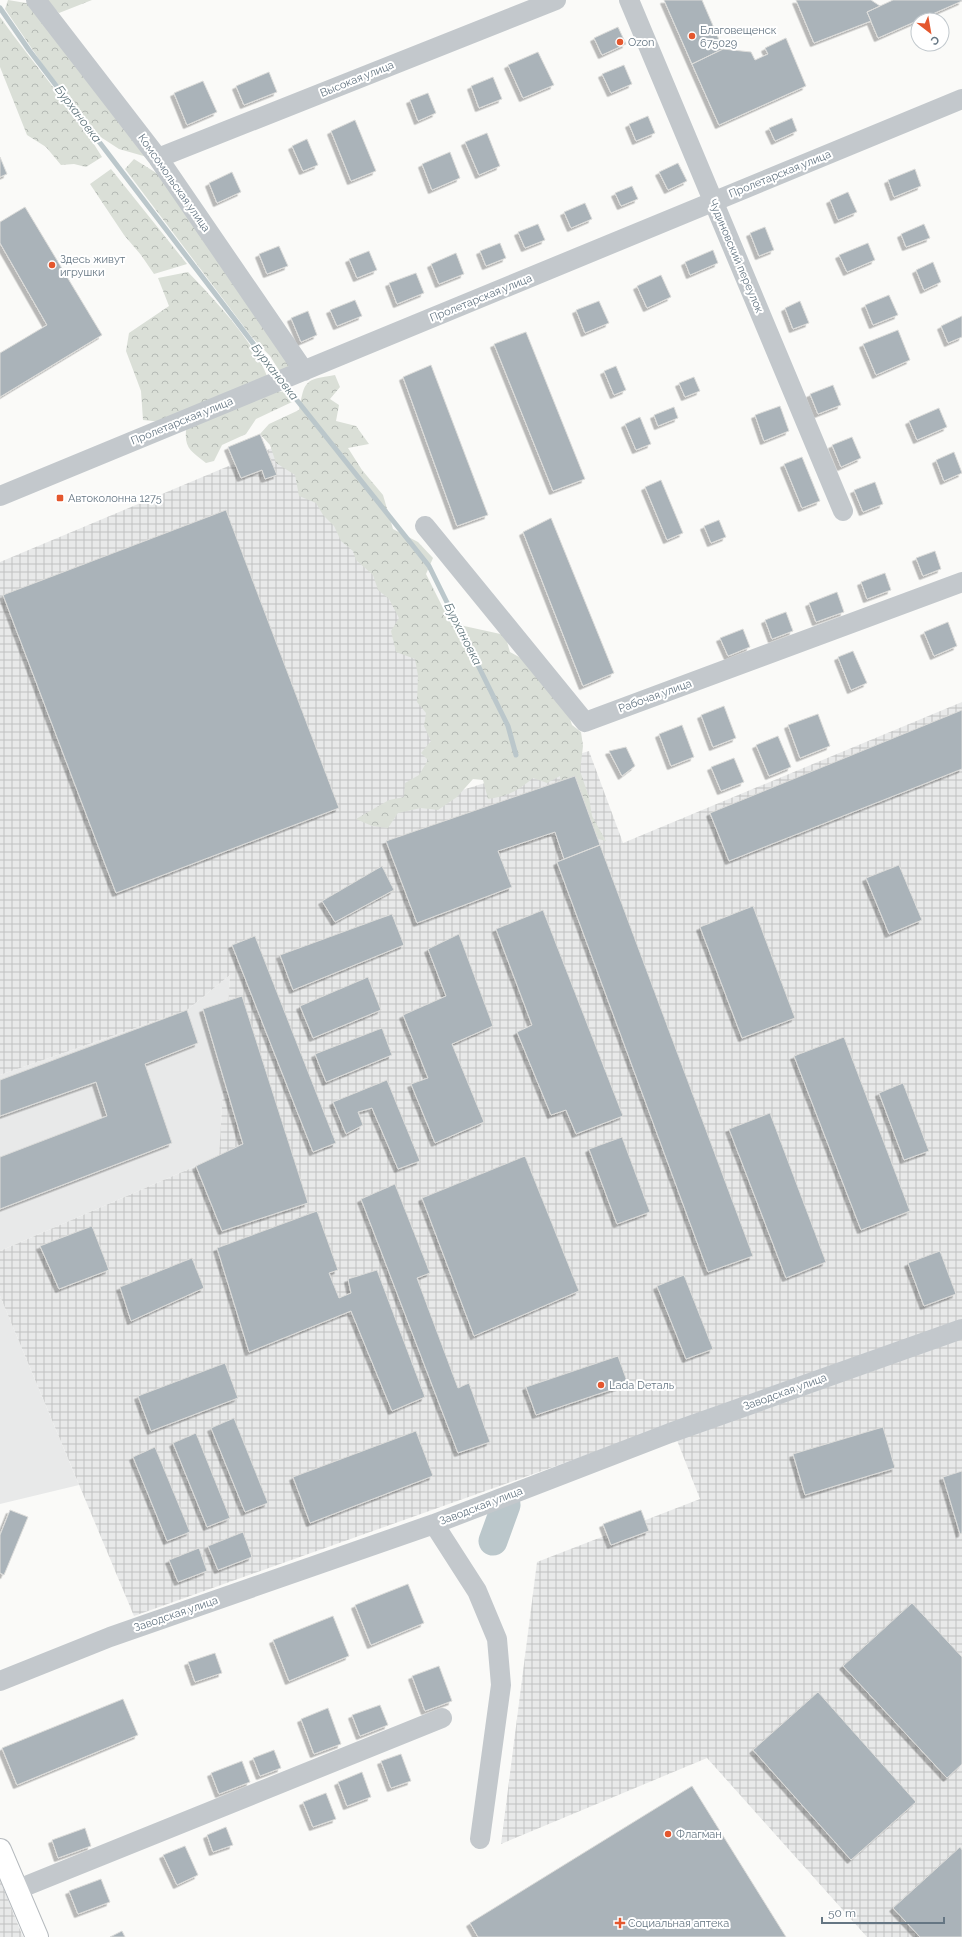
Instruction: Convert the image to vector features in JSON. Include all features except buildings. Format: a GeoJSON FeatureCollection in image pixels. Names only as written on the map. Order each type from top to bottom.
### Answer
{"type":"FeatureCollection","features":[{"type":"Feature","properties":{"kind":"main road"},"geometry":{"type":"LineString","coordinates":[[0,1850],[36,1937]]}},
{"type":"Feature","properties":{"kind":"street","name":"Комсомольская улица"},"geometry":{"type":"LineString","coordinates":[[36,0],[158,158],[289,377]]}},
{"type":"Feature","properties":{"kind":"street","name":"Высокая улица"},"geometry":{"type":"LineString","coordinates":[[158,158],[556,0]]}},
{"type":"Feature","properties":{"kind":"street","name":"Чудиновский переулок"},"geometry":{"type":"LineString","coordinates":[[629,0],[843,511]]}},
{"type":"Feature","properties":{"kind":"street","name":"Пролетарская улица"},"geometry":{"type":"LineString","coordinates":[[0,496],[962,99]]}},
{"type":"Feature","properties":{"kind":"street","name":"Рабочая улица"},"geometry":{"type":"LineString","coordinates":[[425,526],[585,722],[962,582]]}},
{"type":"Feature","properties":{"kind":"street","name":"Заводская улица"},"geometry":{"type":"LineString","coordinates":[[0,1681],[110,1638],[434,1524],[670,1433],[962,1329]]}},
{"type":"Feature","properties":{"kind":"street"},"geometry":{"type":"LineString","coordinates":[[434,1524],[477,1592],[497,1639],[500,1685],[480,1839]]}},
{"type":"Feature","properties":{"kind":"street"},"geometry":{"type":"LineString","coordinates":[[16,1890],[442,1718]]}},
{"type":"Feature","properties":{"kind":"shaded area"},"geometry":{"type":"Polygon","coordinates":[[[286,442],[414,593],[459,791],[589,751],[623,843],[962,702],[962,1937],[867,1937],[707,1758],[501,1844],[537,1562],[700,1499],[671,1425],[134,1616],[0,1296],[0,1251],[219,1156],[230,975],[187,1010],[0,1075],[0,562],[286,442]]]}},
{"type":"Feature","properties":{"kind":"shaded area"},"geometry":{"type":"Polygon","coordinates":[[[230,975],[219,1156],[0,1251],[0,1075],[187,1010],[230,975]]]}},
{"type":"Feature","properties":{"kind":"shaded area"},"geometry":{"type":"Polygon","coordinates":[[[0,1296],[79,1485],[0,1504],[0,1296]]]}},
{"type":"Feature","properties":{"kind":"shaded area"},"geometry":{"type":"Polygon","coordinates":[[[0,1880],[23,1937],[0,1937],[0,1880]]]}},
{"type":"Feature","properties":{"kind":"green space"},"geometry":{"type":"Polygon","coordinates":[[[8,0],[26,3],[48,13],[147,157],[119,149],[99,136],[43,65],[5,9],[8,0]]]}},
{"type":"Feature","properties":{"kind":"green space"},"geometry":{"type":"Polygon","coordinates":[[[45,0],[92,0],[59,13],[45,0]]]}},
{"type":"Feature","properties":{"kind":"green space"},"geometry":{"type":"Polygon","coordinates":[[[0,17],[66,104],[102,157],[86,167],[74,164],[61,165],[46,147],[27,135],[0,67],[0,17]]]}},
{"type":"Feature","properties":{"kind":"green space"},"geometry":{"type":"Polygon","coordinates":[[[134,159],[158,174],[295,370],[282,375],[270,356],[251,336],[125,169],[134,159]]]}},
{"type":"Feature","properties":{"kind":"green space"},"geometry":{"type":"Polygon","coordinates":[[[111,169],[187,264],[154,274],[141,255],[124,235],[90,184],[111,169]]]}},
{"type":"Feature","properties":{"kind":"green space"},"geometry":{"type":"Polygon","coordinates":[[[188,272],[243,335],[253,349],[267,376],[162,422],[143,420],[141,391],[126,351],[129,333],[169,306],[158,278],[188,272]]]}},
{"type":"Feature","properties":{"kind":"green space"},"geometry":{"type":"Polygon","coordinates":[[[335,375],[340,387],[330,399],[339,405],[336,421],[356,426],[369,444],[348,448],[362,470],[383,495],[393,529],[418,542],[433,558],[426,574],[442,606],[464,626],[505,635],[510,652],[528,662],[567,710],[572,725],[581,732],[583,746],[580,771],[589,797],[592,816],[606,841],[579,834],[561,797],[560,776],[547,783],[533,778],[512,792],[501,797],[488,799],[483,780],[473,779],[457,797],[438,810],[421,808],[398,813],[388,828],[372,826],[356,819],[389,800],[404,797],[405,783],[419,775],[428,760],[421,753],[431,741],[424,726],[426,713],[417,702],[418,676],[415,659],[396,652],[391,631],[399,618],[389,599],[378,590],[373,575],[356,560],[353,551],[341,541],[334,526],[323,515],[316,503],[299,496],[295,475],[276,463],[270,445],[260,434],[269,424],[299,410],[305,387],[308,383],[317,378],[335,375]]]}},
{"type":"Feature","properties":{"kind":"green space"},"geometry":{"type":"Polygon","coordinates":[[[273,391],[286,392],[292,402],[256,419],[246,434],[222,445],[214,461],[206,463],[191,451],[186,438],[187,424],[273,391]]]}},
{"type":"Feature","properties":{"kind":"waterway","name":"Бурхановка"},"geometry":{"type":"LineString","coordinates":[[0,8],[29,50],[278,376]]}},
{"type":"Feature","properties":{"kind":"waterway","name":"Бурхановка"},"geometry":{"type":"LineString","coordinates":[[284,384],[429,566],[508,726],[516,755]]}},
{"type":"Feature","properties":{"kind":"waterway","name":"Бурхановка"},"geometry":{"type":"LineString","coordinates":[[493,1541],[506,1505]]}},
{"type":"Feature","properties":{"kind":"place","name":"Благовещенск 675029"},"geometry":{"type":"Point","coordinates":[692,36]}},
{"type":"Feature","properties":{"kind":"place","name":"Ozon"},"geometry":{"type":"Point","coordinates":[620,42]}},
{"type":"Feature","properties":{"kind":"place","name":"Здесь живут игрушки"},"geometry":{"type":"Point","coordinates":[52,265]}},
{"type":"Feature","properties":{"kind":"place","name":"Автоколонна 1275"},"geometry":{"type":"Point","coordinates":[60,498]}},
{"type":"Feature","properties":{"kind":"place","name":"Lada Dеталь"},"geometry":{"type":"Point","coordinates":[601,1385]}},
{"type":"Feature","properties":{"kind":"place","name":"Флагман"},"geometry":{"type":"Point","coordinates":[668,1834]}},
{"type":"Feature","properties":{"kind":"place","name":"Социальная аптека"},"geometry":{"type":"Point","coordinates":[620,1923]}}]}
